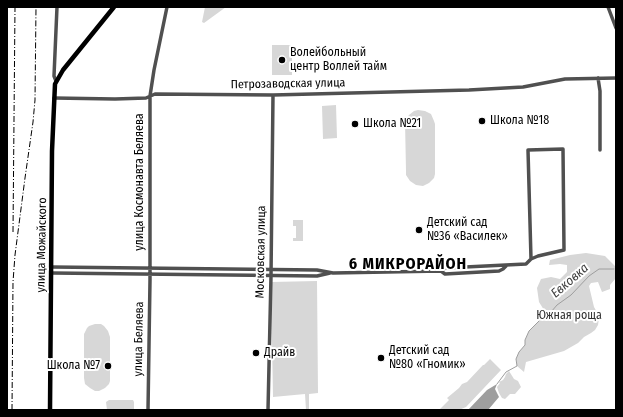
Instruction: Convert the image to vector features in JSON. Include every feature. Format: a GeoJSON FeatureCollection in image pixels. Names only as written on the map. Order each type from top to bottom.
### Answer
{"type":"FeatureCollection","features":[{"type":"Feature","properties":{"kind":"main road"},"geometry":{"type":"LineString","coordinates":[[56,81],[63,70],[114,7]]}},
{"type":"Feature","properties":{"kind":"main road","name":"улица Можайского"},"geometry":{"type":"LineString","coordinates":[[50,410],[52,151],[54,87],[56,81]]}},
{"type":"Feature","properties":{"kind":"street"},"geometry":{"type":"LineString","coordinates":[[56,81],[54,76],[57,7]]}},
{"type":"Feature","properties":{"kind":"street","name":"улица Космонавта Беляева"},"geometry":{"type":"LineString","coordinates":[[150,268],[150,96],[167,7]]}},
{"type":"Feature","properties":{"kind":"street"},"geometry":{"type":"LineString","coordinates":[[608,7],[616,28]]}},
{"type":"Feature","properties":{"kind":"street"},"geometry":{"type":"LineString","coordinates":[[598,78],[600,91],[600,150]]}},
{"type":"Feature","properties":{"kind":"street","name":"Петрозаводская улица"},"geometry":{"type":"LineString","coordinates":[[54,98],[115,99],[146,98],[155,94],[273,95],[469,90],[523,87],[565,79],[616,78]]}},
{"type":"Feature","properties":{"kind":"street","name":"Московская улица"},"geometry":{"type":"LineString","coordinates":[[268,410],[273,95]]}},
{"type":"Feature","properties":{"kind":"street"},"geometry":{"type":"LineString","coordinates":[[52,270],[317,276],[333,273],[441,271],[445,268],[526,264],[531,259],[538,256],[564,250],[563,149],[528,150],[531,259]]}},
{"type":"Feature","properties":{"kind":"street"},"geometry":{"type":"LineString","coordinates":[[52,270],[150,268],[317,270],[333,273]]}},
{"type":"Feature","properties":{"kind":"street","name":"улица Беляева"},"geometry":{"type":"LineString","coordinates":[[148,410],[150,268]]}},
{"type":"Feature","properties":{"kind":"street"},"geometry":{"type":"LineString","coordinates":[[317,270],[317,276]]}},
{"type":"Feature","properties":{"kind":"green space"},"geometry":{"type":"Polygon","coordinates":[[[205,7],[226,7],[204,23],[202,22],[205,7]]]}},
{"type":"Feature","properties":{"kind":"green space","name":"Волейбольный центр Воллей тайм"},"geometry":{"type":"Polygon","coordinates":[[[272,45],[292,45],[292,75],[272,75],[272,45]]]}},
{"type":"Feature","properties":{"kind":"green space"},"geometry":{"type":"Polygon","coordinates":[[[336,105],[337,138],[323,139],[322,106],[336,105]]]}},
{"type":"Feature","properties":{"kind":"green space"},"geometry":{"type":"Polygon","coordinates":[[[418,110],[431,114],[435,124],[435,174],[434,178],[429,183],[423,186],[416,185],[410,181],[406,175],[405,121],[409,115],[418,110]]]}},
{"type":"Feature","properties":{"kind":"green space"},"geometry":{"type":"Polygon","coordinates":[[[293,220],[303,220],[303,241],[293,241],[293,238],[296,238],[296,226],[293,226],[293,220]]]}},
{"type":"Feature","properties":{"kind":"green space","name":"Южная роща"},"geometry":{"type":"Polygon","coordinates":[[[586,253],[605,256],[616,267],[616,278],[610,285],[610,289],[602,292],[598,282],[591,283],[589,286],[594,307],[599,318],[598,325],[595,330],[578,343],[564,351],[526,362],[524,372],[517,366],[516,359],[519,352],[525,345],[525,340],[529,331],[543,317],[544,310],[539,302],[537,288],[541,279],[551,277],[560,279],[567,272],[567,265],[549,265],[550,260],[586,253]]]}},
{"type":"Feature","properties":{"kind":"green space"},"geometry":{"type":"Polygon","coordinates":[[[317,281],[318,393],[309,394],[309,410],[306,410],[305,394],[273,397],[271,282],[317,281]]]}},
{"type":"Feature","properties":{"kind":"green space"},"geometry":{"type":"Polygon","coordinates":[[[101,324],[104,326],[110,337],[110,381],[105,388],[99,391],[95,391],[85,384],[84,378],[84,334],[89,326],[101,324]]]}},
{"type":"Feature","properties":{"kind":"green space"},"geometry":{"type":"Polygon","coordinates":[[[490,359],[501,370],[466,407],[459,410],[439,410],[449,400],[447,398],[462,384],[467,382],[490,359]]]}},
{"type":"Feature","properties":{"kind":"green space"},"geometry":{"type":"Polygon","coordinates":[[[509,371],[521,387],[515,394],[510,394],[505,399],[502,398],[497,387],[500,383],[499,382],[503,380],[509,371]]]}},
{"type":"Feature","properties":{"kind":"green space"},"geometry":{"type":"Polygon","coordinates":[[[109,400],[133,400],[134,410],[107,410],[106,402],[109,400]]]}},
{"type":"Feature","properties":{"kind":"shaded area"},"geometry":{"type":"Polygon","coordinates":[[[497,384],[495,389],[499,397],[488,410],[468,410],[487,390],[497,384]]]}},
{"type":"Feature","properties":{"kind":"waterway","name":"Евковка"},"geometry":{"type":"LineString","coordinates":[[497,384],[506,372],[517,366],[516,359],[519,352],[525,345],[525,340],[529,331],[543,317],[571,295],[589,276],[599,269],[614,269]]}},
{"type":"Feature","properties":{"kind":"railway"},"geometry":{"type":"LineString","coordinates":[[13,232],[15,7]]}},
{"type":"Feature","properties":{"kind":"railway"},"geometry":{"type":"LineString","coordinates":[[12,410],[13,282],[15,255],[35,100],[36,7]]}},
{"type":"Feature","properties":{"kind":"place","name":"Волейбольный центр Воллей тайм"},"geometry":{"type":"Point","coordinates":[282,60]}},
{"type":"Feature","properties":{"kind":"place","name":"Школа №18"},"geometry":{"type":"Point","coordinates":[482,121]}},
{"type":"Feature","properties":{"kind":"place","name":"Школа №21"},"geometry":{"type":"Point","coordinates":[355,124]}},
{"type":"Feature","properties":{"kind":"place","name":"Детский сад №36 «Василек»"},"geometry":{"type":"Point","coordinates":[419,230]}},
{"type":"Feature","properties":{"kind":"place","name":"Драйв"},"geometry":{"type":"Point","coordinates":[256,353]}},
{"type":"Feature","properties":{"kind":"place","name":"Детский сад №80 «Гномик»"},"geometry":{"type":"Point","coordinates":[381,358]}},
{"type":"Feature","properties":{"kind":"place","name":"Школа №7"},"geometry":{"type":"Point","coordinates":[108,366]}},
{"type":"Feature","properties":{"kind":"district","name":"6 МИКРОРАЙОН"},"geometry":{"type":"Point","coordinates":[408,265]}}]}
